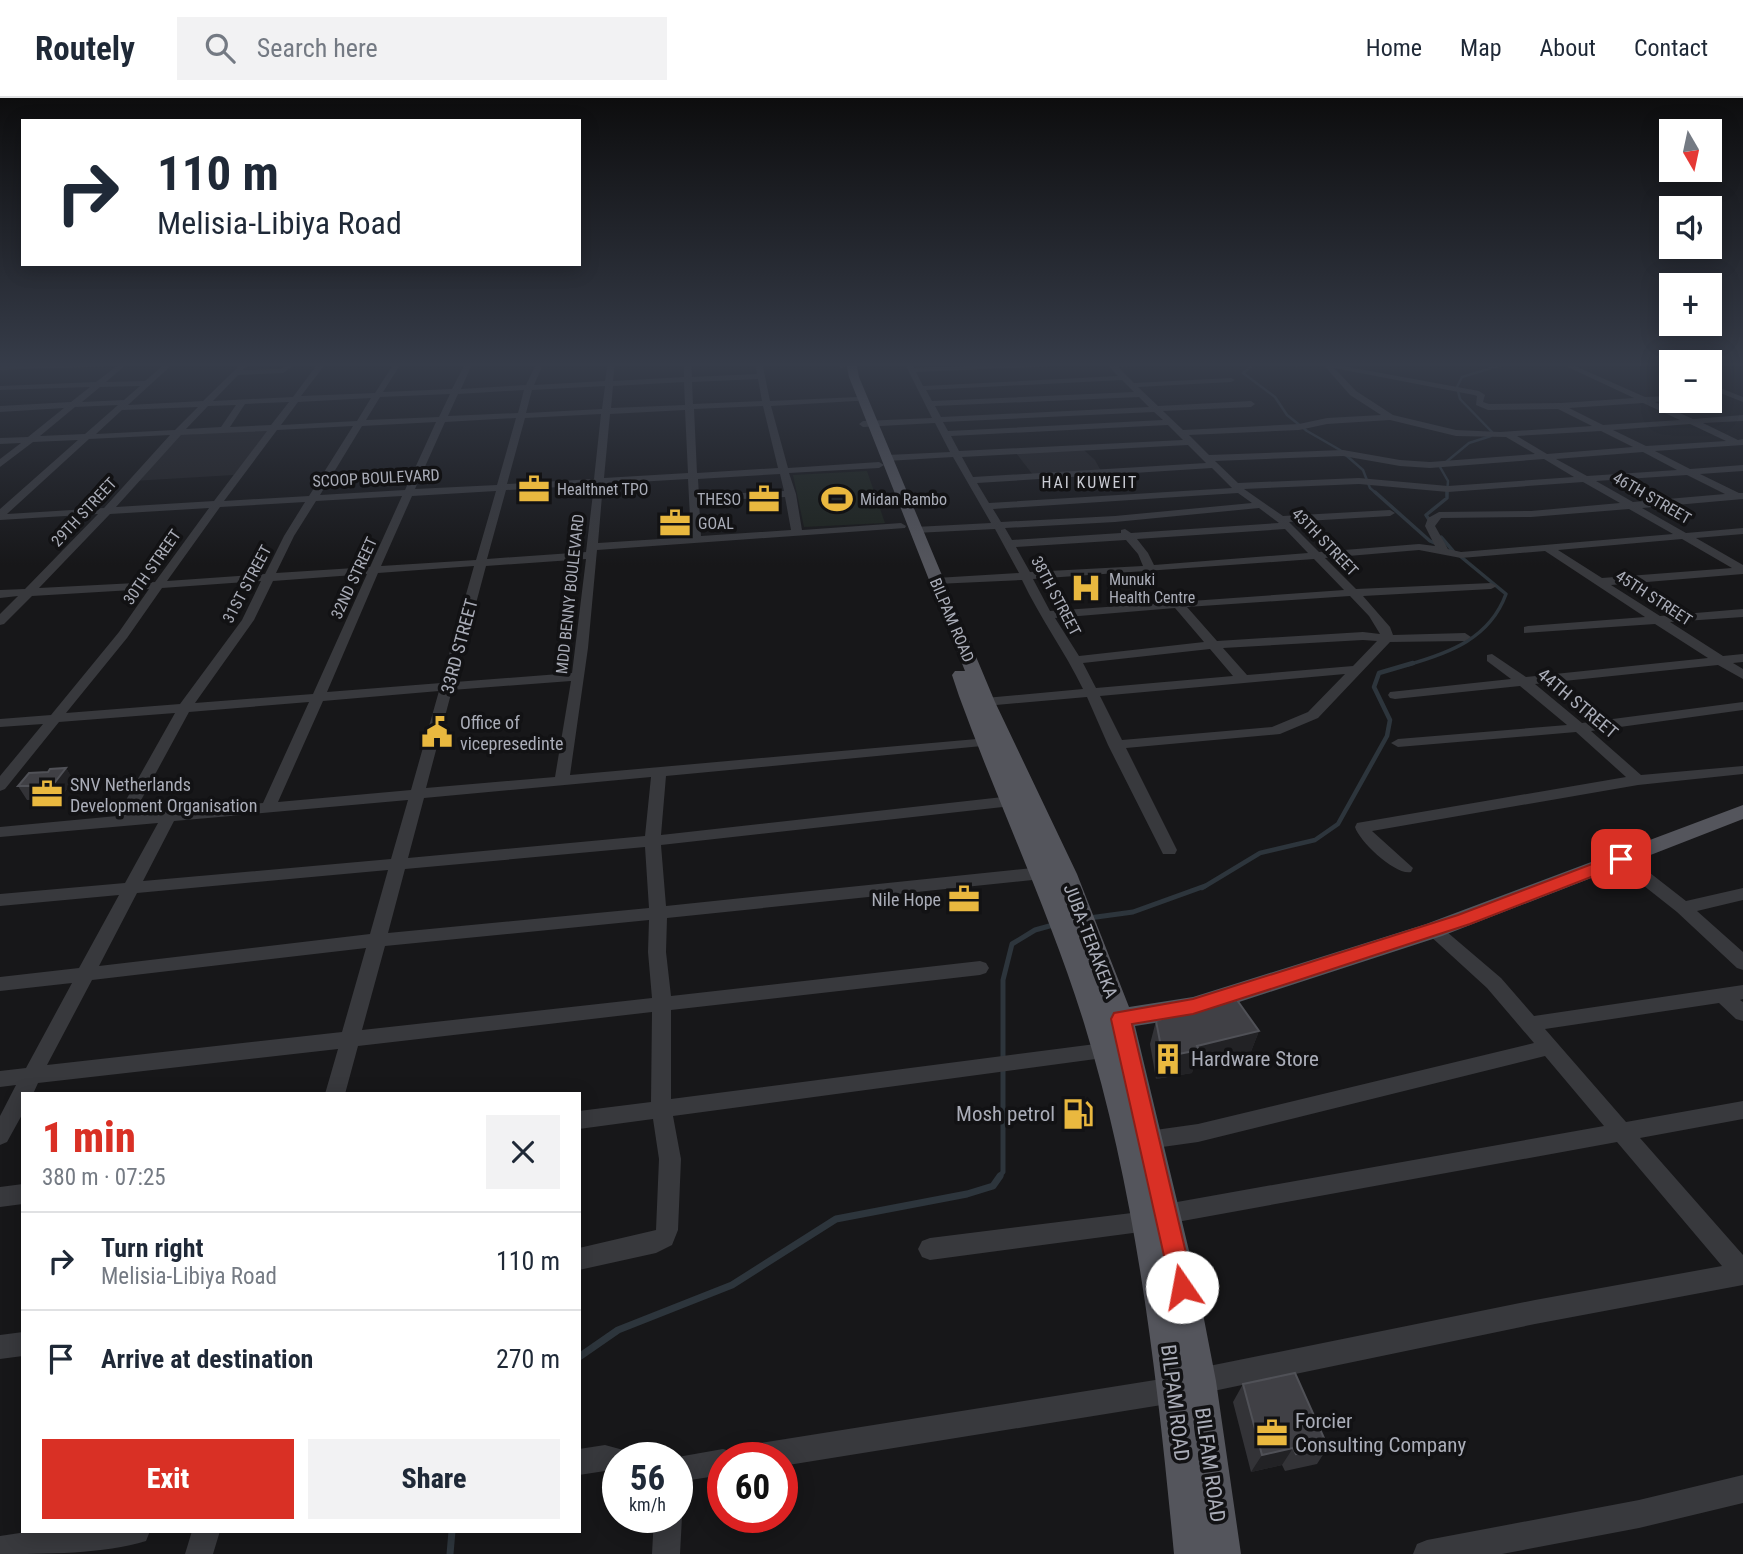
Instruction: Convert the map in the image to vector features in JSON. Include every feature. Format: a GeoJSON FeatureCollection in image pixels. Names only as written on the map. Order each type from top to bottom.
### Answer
{"type":"FeatureCollection","features":[{"type":"Feature","properties":{"kind":"main road","name":"BILPAM ROAD"},"geometry":{"type":"LineString","coordinates":[[871,430],[947,630],[1050,875]]}},
{"type":"Feature","properties":{"kind":"main road","name":"BILPAM ROAD"},"geometry":{"type":"LineString","coordinates":[[908,528],[936,582],[978,703],[988,742],[1012,801],[1050,875]]}},
{"type":"Feature","properties":{"kind":"main road"},"geometry":{"type":"LineString","coordinates":[[1157,1218],[1112,1035],[1434,930],[1743,812]]}},
{"type":"Feature","properties":{"kind":"main road","name":"JUBA-TERAKEKA"},"geometry":{"type":"LineString","coordinates":[[1050,875],[1090,967],[1112,1035]]}},
{"type":"Feature","properties":{"kind":"main road","name":"BILFAM ROAD"},"geometry":{"type":"LineString","coordinates":[[1112,1035],[1147,1140],[1157,1218],[1187,1386],[1222,1554]]}},
{"type":"Feature","properties":{"kind":"main road","name":"BILPAM ROAD"},"geometry":{"type":"LineString","coordinates":[[1187,1386],[1193,1554]]}},
{"type":"Feature","properties":{"kind":"street"},"geometry":{"type":"LineString","coordinates":[[0,464],[40,430]]}},
{"type":"Feature","properties":{"kind":"street"},"geometry":{"type":"LineString","coordinates":[[0,515],[94,430]]}},
{"type":"Feature","properties":{"kind":"street"},"geometry":{"type":"LineString","coordinates":[[0,441],[236,430]]}},
{"type":"Feature","properties":{"kind":"street","name":"30TH STREET"},"geometry":{"type":"LineString","coordinates":[[0,786],[123,635],[173,563],[274,430]]}},
{"type":"Feature","properties":{"kind":"street","name":"31ST STREET"},"geometry":{"type":"LineString","coordinates":[[122,821],[185,707],[247,620],[313,498],[355,430]]}},
{"type":"Feature","properties":{"kind":"street","name":"32ND STREET"},"geometry":{"type":"LineString","coordinates":[[268,807],[436,430]]}},
{"type":"Feature","properties":{"kind":"street","name":"33RD STREET"},"geometry":{"type":"LineString","coordinates":[[336,1092],[518,430]]}},
{"type":"Feature","properties":{"kind":"street","name":"MDD BENNY BOULEVARD"},"geometry":{"type":"LineString","coordinates":[[562,781],[578,676],[603,430]]}},
{"type":"Feature","properties":{"kind":"street"},"geometry":{"type":"LineString","coordinates":[[692,430],[696,540]]}},
{"type":"Feature","properties":{"kind":"street"},"geometry":{"type":"LineString","coordinates":[[775,430],[791,494],[797,532]]}},
{"type":"Feature","properties":{"kind":"street","name":"38TH STREET"},"geometry":{"type":"LineString","coordinates":[[943,430],[1028,577],[1045,615],[1075,660],[1169,849]]}},
{"type":"Feature","properties":{"kind":"street"},"geometry":{"type":"LineString","coordinates":[[945,434],[1023,430],[1039,451]]}},
{"type":"Feature","properties":{"kind":"street","name":"43TH STREET"},"geometry":{"type":"LineString","coordinates":[[1178,430],[1238,488],[1284,522],[1354,594],[1386,630],[1388,638]]}},
{"type":"Feature","properties":{"kind":"street"},"geometry":{"type":"LineString","coordinates":[[1181,433],[1233,430]]}},
{"type":"Feature","properties":{"kind":"street"},"geometry":{"type":"LineString","coordinates":[[1443,430],[1508,435],[1569,430]]}},
{"type":"Feature","properties":{"kind":"street"},"geometry":{"type":"LineString","coordinates":[[1609,430],[1741,497]]}},
{"type":"Feature","properties":{"kind":"street"},"geometry":{"type":"LineString","coordinates":[[1711,430],[1741,443]]}},
{"type":"Feature","properties":{"kind":"street","name":"29TH STREET"},"geometry":{"type":"LineString","coordinates":[[0,621],[180,432]]}},
{"type":"Feature","properties":{"kind":"street","name":"46TH STREET"},"geometry":{"type":"LineString","coordinates":[[1508,435],[1743,570]]}},
{"type":"Feature","properties":{"kind":"street"},"geometry":{"type":"LineString","coordinates":[[971,480],[1022,465],[1039,451],[1192,442]]}},
{"type":"Feature","properties":{"kind":"street"},"geometry":{"type":"LineString","coordinates":[[1022,465],[1057,476],[1211,461],[1343,453],[1400,463],[1430,465],[1741,443]]}},
{"type":"Feature","properties":{"kind":"street"},"geometry":{"type":"LineString","coordinates":[[1087,449],[1106,472]]}},
{"type":"Feature","properties":{"kind":"street","name":"SCOOP BOULEVARD"},"geometry":{"type":"LineString","coordinates":[[0,515],[785,471],[957,455],[1022,465]]}},
{"type":"Feature","properties":{"kind":"street"},"geometry":{"type":"LineString","coordinates":[[986,506],[1359,481],[1448,489],[1743,468]]}},
{"type":"Feature","properties":{"kind":"street"},"geometry":{"type":"LineString","coordinates":[[1057,476],[1090,521]]}},
{"type":"Feature","properties":{"kind":"street"},"geometry":{"type":"LineString","coordinates":[[696,498],[791,494]]}},
{"type":"Feature","properties":{"kind":"street"},"geometry":{"type":"LineString","coordinates":[[1455,554],[1430,526],[1432,520],[1439,515],[1508,515],[1741,497]]}},
{"type":"Feature","properties":{"kind":"street"},"geometry":{"type":"LineString","coordinates":[[0,594],[482,561],[797,532],[1090,521],[1262,505]]}},
{"type":"Feature","properties":{"kind":"street"},"geometry":{"type":"LineString","coordinates":[[1007,544],[1129,537],[1390,513]]}},
{"type":"Feature","properties":{"kind":"street"},"geometry":{"type":"LineString","coordinates":[[1115,519],[1143,553],[1150,569]]}},
{"type":"Feature","properties":{"kind":"street"},"geometry":{"type":"LineString","coordinates":[[936,582],[1150,569],[1419,547],[1455,554],[1743,531]]}},
{"type":"Feature","properties":{"kind":"street","name":"45TH STREET"},"geometry":{"type":"LineString","coordinates":[[1547,548],[1743,675]]}},
{"type":"Feature","properties":{"kind":"street"},"geometry":{"type":"LineString","coordinates":[[1601,582],[1743,570]]}},
{"type":"Feature","properties":{"kind":"street"},"geometry":{"type":"LineString","coordinates":[[1045,615],[1297,595],[1490,586]]}},
{"type":"Feature","properties":{"kind":"street"},"geometry":{"type":"LineString","coordinates":[[1178,604],[1243,679]]}},
{"type":"Feature","properties":{"kind":"street"},"geometry":{"type":"LineString","coordinates":[[1528,630],[1743,613]]}},
{"type":"Feature","properties":{"kind":"street"},"geometry":{"type":"LineString","coordinates":[[1075,660],[1211,645],[1363,636],[1406,640],[1465,636]]}},
{"type":"Feature","properties":{"kind":"street"},"geometry":{"type":"LineString","coordinates":[[1115,745],[1275,731],[1293,725],[1313,715],[1388,638]]}},
{"type":"Feature","properties":{"kind":"street","name":"44TH STREET"},"geometry":{"type":"LineString","coordinates":[[1493,658],[1638,780]]}},
{"type":"Feature","properties":{"kind":"street"},"geometry":{"type":"LineString","coordinates":[[1395,695],[1743,658]]}},
{"type":"Feature","properties":{"kind":"street"},"geometry":{"type":"LineString","coordinates":[[978,703],[1359,669]]}},
{"type":"Feature","properties":{"kind":"street"},"geometry":{"type":"LineString","coordinates":[[0,723],[578,676]]}},
{"type":"Feature","properties":{"kind":"street"},"geometry":{"type":"LineString","coordinates":[[1398,743],[1579,728],[1743,706]]}},
{"type":"Feature","properties":{"kind":"street"},"geometry":{"type":"LineString","coordinates":[[0,832],[988,742]]}},
{"type":"Feature","properties":{"kind":"street"},"geometry":{"type":"LineString","coordinates":[[1405,868],[1365,835],[1363,827],[1638,780],[1743,770]]}},
{"type":"Feature","properties":{"kind":"street"},"geometry":{"type":"LineString","coordinates":[[581,1259],[656,1242],[664,1237],[670,1160],[661,1108],[662,1002],[657,952],[658,912],[653,841],[659,772]]}},
{"type":"Feature","properties":{"kind":"street"},"geometry":{"type":"LineString","coordinates":[[0,900],[653,841],[1012,801]]}},
{"type":"Feature","properties":{"kind":"street"},"geometry":{"type":"LineString","coordinates":[[23,1092],[169,817]]}},
{"type":"Feature","properties":{"kind":"street"},"geometry":{"type":"LineString","coordinates":[[1621,859],[1683,908],[1743,963]]}},
{"type":"Feature","properties":{"kind":"street"},"geometry":{"type":"LineString","coordinates":[[0,984],[378,940],[1050,875]]}},
{"type":"Feature","properties":{"kind":"street"},"geometry":{"type":"LineString","coordinates":[[1683,908],[1743,894]]}},
{"type":"Feature","properties":{"kind":"street"},"geometry":{"type":"LineString","coordinates":[[1434,930],[1494,983],[1743,1273]]}},
{"type":"Feature","properties":{"kind":"street"},"geometry":{"type":"LineString","coordinates":[[0,1079],[980,968]]}},
{"type":"Feature","properties":{"kind":"street"},"geometry":{"type":"LineString","coordinates":[[1530,1024],[1743,992]]}},
{"type":"Feature","properties":{"kind":"street"},"geometry":{"type":"LineString","coordinates":[[1723,995],[1743,1014]]}},
{"type":"Feature","properties":{"kind":"street"},"geometry":{"type":"LineString","coordinates":[[581,1120],[1039,1059],[1112,1035]]}},
{"type":"Feature","properties":{"kind":"street"},"geometry":{"type":"LineString","coordinates":[[1147,1140],[1198,1133],[1549,1047]]}},
{"type":"Feature","properties":{"kind":"street"},"geometry":{"type":"LineString","coordinates":[[0,1136],[21,1096]]}},
{"type":"Feature","properties":{"kind":"street"},"geometry":{"type":"LineString","coordinates":[[930,1248],[1157,1218],[1252,1197],[1743,1110]]}},
{"type":"Feature","properties":{"kind":"street"},"geometry":{"type":"LineString","coordinates":[[0,1197],[21,1194]]}},
{"type":"Feature","properties":{"kind":"street"},"geometry":{"type":"LineString","coordinates":[[798,1450],[1187,1386],[1521,1314],[1743,1273]]}},
{"type":"Feature","properties":{"kind":"street"},"geometry":{"type":"LineString","coordinates":[[0,1347],[21,1344]]}},
{"type":"Feature","properties":{"kind":"street"},"geometry":{"type":"LineString","coordinates":[[581,1462],[602,1458]]}},
{"type":"Feature","properties":{"kind":"street"},"geometry":{"type":"LineString","coordinates":[[1427,1554],[1639,1514],[1743,1489]]}},
{"type":"Feature","properties":{"kind":"street"},"geometry":{"type":"LineString","coordinates":[[0,1550],[122,1533]]}},
{"type":"Feature","properties":{"kind":"street"},"geometry":{"type":"LineString","coordinates":[[200,1554],[205,1533]]}},
{"type":"Feature","properties":{"kind":"street"},"geometry":{"type":"LineString","coordinates":[[666,1554],[667,1533]]}},
{"type":"Feature","properties":{"kind":"shaded area"},"geometry":{"type":"Polygon","coordinates":[[[268,430],[234,475],[133,481],[178,435],[268,430]]]}},
{"type":"Feature","properties":{"kind":"shaded area"},"geometry":{"type":"Polygon","coordinates":[[[1084,450],[1095,460],[1101,471],[1033,475],[1016,453],[1084,450]]]}},
{"type":"Feature","properties":{"kind":"shaded area","name":"Midan Rambo"},"geometry":{"type":"Polygon","coordinates":[[[867,471],[885,523],[804,527],[793,475],[867,471]]]}},
{"type":"Feature","properties":{"kind":"building"},"geometry":{"type":"Polygon","coordinates":[[[66,768],[52,786],[18,786],[29,773],[66,768]]]}},
{"type":"Feature","properties":{"kind":"building"},"geometry":{"type":"Polygon","coordinates":[[[1237,1000],[1259,1031],[1197,1046],[1199,1050],[1163,1057],[1156,1021],[1184,1011],[1181,1006],[1198,1002],[1202,1008],[1237,1000]]]}},
{"type":"Feature","properties":{"kind":"building"},"geometry":{"type":"Polygon","coordinates":[[[1295,1373],[1328,1447],[1296,1454],[1293,1448],[1262,1455],[1243,1384],[1295,1373]]]}},
{"type":"Feature","properties":{"kind":"waterway"},"geometry":{"type":"LineString","coordinates":[[1306,430],[1340,450],[1363,470],[1370,488],[1377,494]]}},
{"type":"Feature","properties":{"kind":"waterway"},"geometry":{"type":"LineString","coordinates":[[1447,494],[1448,481],[1440,467],[1469,443],[1491,436],[1490,430]]}},
{"type":"Feature","properties":{"kind":"waterway"},"geometry":{"type":"LineString","coordinates":[[1375,492],[1430,541],[1437,544]]}},
{"type":"Feature","properties":{"kind":"waterway"},"geometry":{"type":"LineString","coordinates":[[1430,521],[1426,515],[1447,498],[1447,494]]}},
{"type":"Feature","properties":{"kind":"waterway"},"geometry":{"type":"LineString","coordinates":[[1441,537],[1453,551]]}},
{"type":"Feature","properties":{"kind":"waterway"},"geometry":{"type":"LineString","coordinates":[[1407,665],[1467,642],[1490,622],[1499,609],[1506,594],[1460,556]]}},
{"type":"Feature","properties":{"kind":"waterway"},"geometry":{"type":"LineString","coordinates":[[1202,888],[1260,853],[1315,840],[1338,824],[1387,736],[1390,720],[1374,687],[1379,673],[1413,663]]}},
{"type":"Feature","properties":{"kind":"waterway"},"geometry":{"type":"LineString","coordinates":[[1089,918],[1133,912],[1205,886]]}},
{"type":"Feature","properties":{"kind":"waterway"},"geometry":{"type":"LineString","coordinates":[[1003,1060],[1003,980],[1012,944],[1035,930],[1053,925]]}},
{"type":"Feature","properties":{"kind":"waterway"},"geometry":{"type":"LineString","coordinates":[[999,1177],[1003,1172],[1003,1069]]}},
{"type":"Feature","properties":{"kind":"waterway"},"geometry":{"type":"LineString","coordinates":[[581,1356],[618,1330],[732,1285],[836,1219],[967,1194],[993,1186],[1000,1176]]}},
{"type":"Feature","properties":{"kind":"waterway"},"geometry":{"type":"LineString","coordinates":[[450,1554],[452,1533]]}},
{"type":"Feature","properties":{"kind":"place","name":"Healthnet TPO"},"geometry":{"type":"Point","coordinates":[534,489]}},
{"type":"Feature","properties":{"kind":"place","name":"THESO"},"geometry":{"type":"Point","coordinates":[764,499]}},
{"type":"Feature","properties":{"kind":"place","name":"Midan Rambo"},"geometry":{"type":"Point","coordinates":[837,499]}},
{"type":"Feature","properties":{"kind":"place","name":"GOAL"},"geometry":{"type":"Point","coordinates":[675,523]}},
{"type":"Feature","properties":{"kind":"place","name":"Munuki Health Centre"},"geometry":{"type":"Point","coordinates":[1086,588]}},
{"type":"Feature","properties":{"kind":"place","name":"Office of vicepresedinte"},"geometry":{"type":"Point","coordinates":[437,732]}},
{"type":"Feature","properties":{"kind":"place","name":"SNV Netherlands Development Organisation"},"geometry":{"type":"Point","coordinates":[47,794]}},
{"type":"Feature","properties":{"kind":"place","name":"Nile Hope"},"geometry":{"type":"Point","coordinates":[964,899]}},
{"type":"Feature","properties":{"kind":"place","name":"Hardware Store"},"geometry":{"type":"Point","coordinates":[1168,1059]}},
{"type":"Feature","properties":{"kind":"place","name":"Mosh petrol"},"geometry":{"type":"Point","coordinates":[1078,1114]}},
{"type":"Feature","properties":{"kind":"place","name":"Forcier Consulting Company"},"geometry":{"type":"Point","coordinates":[1272,1433]}},
{"type":"Feature","properties":{"kind":"district","name":"HAI KUWEIT"},"geometry":{"type":"Point","coordinates":[1090,482]}},
{"type":"Feature","properties":{"kind":"route"},"geometry":{"type":"LineString","coordinates":[[1182,1287],[1121,1019],[1193,1007],[1434,930],[1621,859]]}}]}
